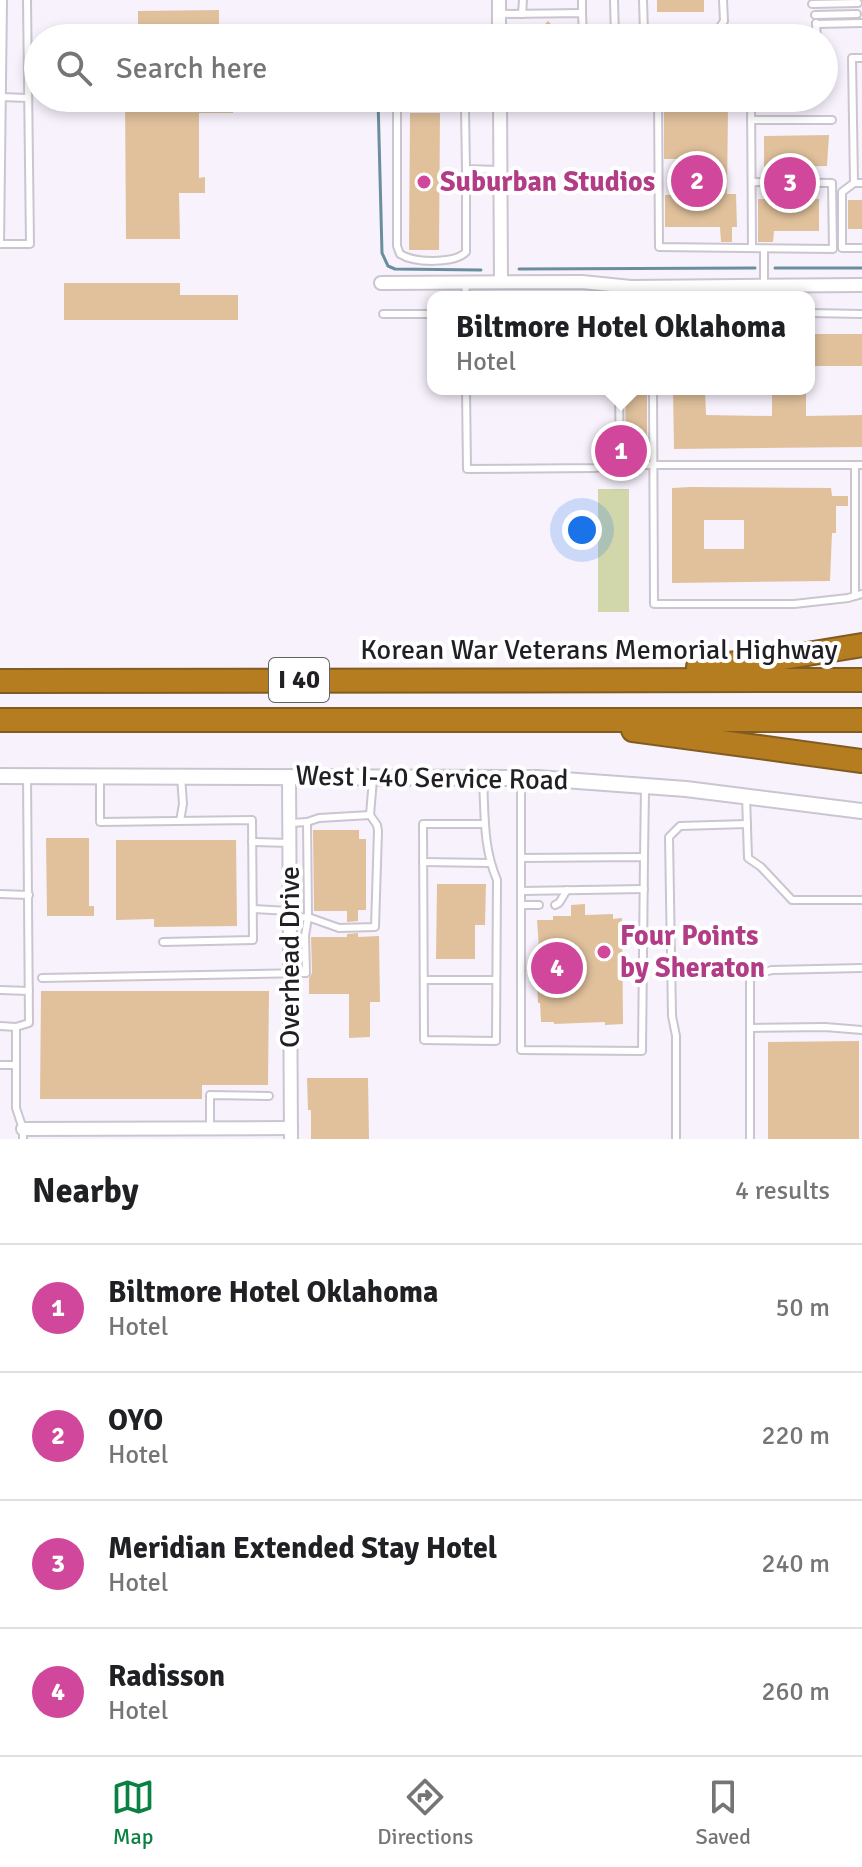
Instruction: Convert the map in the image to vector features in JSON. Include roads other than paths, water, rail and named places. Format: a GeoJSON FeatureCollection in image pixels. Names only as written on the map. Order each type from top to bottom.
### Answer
{"type":"FeatureCollection","features":[{"type":"Feature","properties":{"kind":"highway"},"geometry":{"type":"LineString","coordinates":[[582,679],[777,659],[862,645]]}},
{"type":"Feature","properties":{"kind":"highway","name":"Korean War Veterans Memorial Highway"},"geometry":{"type":"LineString","coordinates":[[0,681],[862,680]]}},
{"type":"Feature","properties":{"kind":"highway"},"geometry":{"type":"LineString","coordinates":[[561,719],[862,761]]}},
{"type":"Feature","properties":{"kind":"highway","name":"I 40"},"geometry":{"type":"LineString","coordinates":[[0,720],[862,720]]}},
{"type":"Feature","properties":{"kind":"street"},"geometry":{"type":"LineString","coordinates":[[500,112],[501,282]]}},
{"type":"Feature","properties":{"kind":"street"},"geometry":{"type":"LineString","coordinates":[[381,283],[582,282],[661,291]]}},
{"type":"Feature","properties":{"kind":"street"},"geometry":{"type":"LineString","coordinates":[[685,291],[862,285]]}},
{"type":"Feature","properties":{"kind":"street","name":"West I-40 Service Road"},"geometry":{"type":"LineString","coordinates":[[0,776],[100,776],[182,782],[289,776],[521,777],[645,785],[862,811]]}},
{"type":"Feature","properties":{"kind":"street","name":"Overhead Drive"},"geometry":{"type":"LineString","coordinates":[[289,776],[291,1133]]}},
{"type":"Feature","properties":{"kind":"street"},"geometry":{"type":"LineString","coordinates":[[23,1134],[210,1128],[291,1133]]}},
{"type":"Feature","properties":{"kind":"lane"},"geometry":{"type":"LineString","coordinates":[[3,0],[0,244],[30,244],[28,112]]}},
{"type":"Feature","properties":{"kind":"lane"},"geometry":{"type":"LineString","coordinates":[[27,0],[27,24]]}},
{"type":"Feature","properties":{"kind":"lane"},"geometry":{"type":"LineString","coordinates":[[522,14],[523,0]]}},
{"type":"Feature","properties":{"kind":"lane"},"geometry":{"type":"LineString","coordinates":[[582,0],[582,24]]}},
{"type":"Feature","properties":{"kind":"lane"},"geometry":{"type":"LineString","coordinates":[[614,0],[615,24]]}},
{"type":"Feature","properties":{"kind":"lane"},"geometry":{"type":"LineString","coordinates":[[643,0],[644,24]]}},
{"type":"Feature","properties":{"kind":"lane"},"geometry":{"type":"LineString","coordinates":[[722,24],[723,0]]}},
{"type":"Feature","properties":{"kind":"lane"},"geometry":{"type":"LineString","coordinates":[[858,3],[812,2],[816,24],[862,23]]}},
{"type":"Feature","properties":{"kind":"lane"},"geometry":{"type":"LineString","coordinates":[[499,7],[522,14],[582,13]]}},
{"type":"Feature","properties":{"kind":"lane"},"geometry":{"type":"LineString","coordinates":[[815,15],[857,14]]}},
{"type":"Feature","properties":{"kind":"lane"},"geometry":{"type":"LineString","coordinates":[[862,58],[852,58],[858,183],[842,192],[842,248],[862,248]]}},
{"type":"Feature","properties":{"kind":"lane"},"geometry":{"type":"LineString","coordinates":[[1,97],[24,98]]}},
{"type":"Feature","properties":{"kind":"lane"},"geometry":{"type":"LineString","coordinates":[[397,112],[397,246],[400,254],[411,259],[451,260],[460,258],[466,252],[465,112]]}},
{"type":"Feature","properties":{"kind":"lane"},"geometry":{"type":"LineString","coordinates":[[658,112],[659,247],[833,249],[832,183],[752,182]]}},
{"type":"Feature","properties":{"kind":"lane"},"geometry":{"type":"LineString","coordinates":[[751,112],[752,248]]}},
{"type":"Feature","properties":{"kind":"lane"},"geometry":{"type":"LineString","coordinates":[[751,120],[832,120]]}},
{"type":"Feature","properties":{"kind":"lane"},"geometry":{"type":"LineString","coordinates":[[466,169],[500,170]]}},
{"type":"Feature","properties":{"kind":"lane"},"geometry":{"type":"LineString","coordinates":[[764,249],[764,286]]}},
{"type":"Feature","properties":{"kind":"lane"},"geometry":{"type":"LineString","coordinates":[[465,291],[466,283]]}},
{"type":"Feature","properties":{"kind":"lane"},"geometry":{"type":"LineString","coordinates":[[815,313],[862,314]]}},
{"type":"Feature","properties":{"kind":"lane"},"geometry":{"type":"LineString","coordinates":[[383,314],[427,314]]}},
{"type":"Feature","properties":{"kind":"lane"},"geometry":{"type":"LineString","coordinates":[[466,395],[467,469],[620,465],[654,465],[858,465],[858,595],[794,604],[654,604],[654,465],[653,395]]}},
{"type":"Feature","properties":{"kind":"lane"},"geometry":{"type":"LineString","coordinates":[[619,395],[620,465]]}},
{"type":"Feature","properties":{"kind":"lane"},"geometry":{"type":"LineString","coordinates":[[0,1026],[16,1027],[29,1023],[27,776]]}},
{"type":"Feature","properties":{"kind":"lane"},"geometry":{"type":"LineString","coordinates":[[100,776],[100,822],[252,820],[253,940],[163,942]]}},
{"type":"Feature","properties":{"kind":"lane"},"geometry":{"type":"LineString","coordinates":[[253,909],[308,917],[339,928],[375,927],[378,831],[370,815],[373,776]]}},
{"type":"Feature","properties":{"kind":"lane"},"geometry":{"type":"LineString","coordinates":[[483,777],[485,824],[486,849],[497,880],[496,1041],[424,1040],[423,824],[485,824]]}},
{"type":"Feature","properties":{"kind":"lane"},"geometry":{"type":"LineString","coordinates":[[521,777],[521,1050],[642,1051],[645,785]]}},
{"type":"Feature","properties":{"kind":"lane"},"geometry":{"type":"LineString","coordinates":[[180,821],[182,782]]}},
{"type":"Feature","properties":{"kind":"lane"},"geometry":{"type":"LineString","coordinates":[[746,796],[748,858],[761,867],[792,900],[862,900]]}},
{"type":"Feature","properties":{"kind":"lane"},"geometry":{"type":"LineString","coordinates":[[290,823],[370,815]]}},
{"type":"Feature","properties":{"kind":"lane"},"geometry":{"type":"LineString","coordinates":[[42,978],[306,973],[307,822]]}},
{"type":"Feature","properties":{"kind":"lane"},"geometry":{"type":"LineString","coordinates":[[676,1139],[669,837],[680,826],[747,824]]}},
{"type":"Feature","properties":{"kind":"lane"},"geometry":{"type":"LineString","coordinates":[[252,842],[290,843]]}},
{"type":"Feature","properties":{"kind":"lane"},"geometry":{"type":"LineString","coordinates":[[521,858],[644,857]]}},
{"type":"Feature","properties":{"kind":"lane"},"geometry":{"type":"LineString","coordinates":[[423,862],[489,863]]}},
{"type":"Feature","properties":{"kind":"lane"},"geometry":{"type":"LineString","coordinates":[[521,891],[644,889]]}},
{"type":"Feature","properties":{"kind":"lane"},"geometry":{"type":"LineString","coordinates":[[555,905],[567,890]]}},
{"type":"Feature","properties":{"kind":"lane"},"geometry":{"type":"LineString","coordinates":[[0,894],[29,895]]}},
{"type":"Feature","properties":{"kind":"lane"},"geometry":{"type":"LineString","coordinates":[[521,905],[539,905]]}},
{"type":"Feature","properties":{"kind":"lane"},"geometry":{"type":"LineString","coordinates":[[750,1139],[750,976],[772,970],[862,968]]}},
{"type":"Feature","properties":{"kind":"lane"},"geometry":{"type":"LineString","coordinates":[[424,980],[496,980]]}},
{"type":"Feature","properties":{"kind":"lane"},"geometry":{"type":"LineString","coordinates":[[0,990],[29,991]]}},
{"type":"Feature","properties":{"kind":"lane"},"geometry":{"type":"LineString","coordinates":[[16,1027],[16,1108],[23,1134]]}},
{"type":"Feature","properties":{"kind":"lane"},"geometry":{"type":"LineString","coordinates":[[750,1028],[862,1030]]}},
{"type":"Feature","properties":{"kind":"lane"},"geometry":{"type":"LineString","coordinates":[[0,1065],[16,1065]]}},
{"type":"Feature","properties":{"kind":"lane"},"geometry":{"type":"LineString","coordinates":[[210,1128],[210,1095],[269,1096]]}},
{"type":"Feature","properties":{"kind":"waterway"},"geometry":{"type":"LineString","coordinates":[[378,112],[382,253],[388,266],[395,269],[481,270]]}},
{"type":"Feature","properties":{"kind":"waterway"},"geometry":{"type":"LineString","coordinates":[[519,269],[755,268]]}},
{"type":"Feature","properties":{"kind":"waterway"},"geometry":{"type":"LineString","coordinates":[[775,268],[862,268]]}},
{"type":"Feature","properties":{"kind":"place","name":"OYO"},"geometry":{"type":"Point","coordinates":[697,181]}},
{"type":"Feature","properties":{"kind":"place","name":"Suburban Studios"},"geometry":{"type":"Point","coordinates":[424,182]}},
{"type":"Feature","properties":{"kind":"place","name":"Meridian Extended Stay Hotel"},"geometry":{"type":"Point","coordinates":[790,183]}},
{"type":"Feature","properties":{"kind":"place","name":"Biltmore Hotel Oklahoma"},"geometry":{"type":"Point","coordinates":[621,451]}},
{"type":"Feature","properties":{"kind":"place","name":"Four Points by Sheraton"},"geometry":{"type":"Point","coordinates":[604,952]}},
{"type":"Feature","properties":{"kind":"place","name":"Radisson"},"geometry":{"type":"Point","coordinates":[557,968]}}]}
